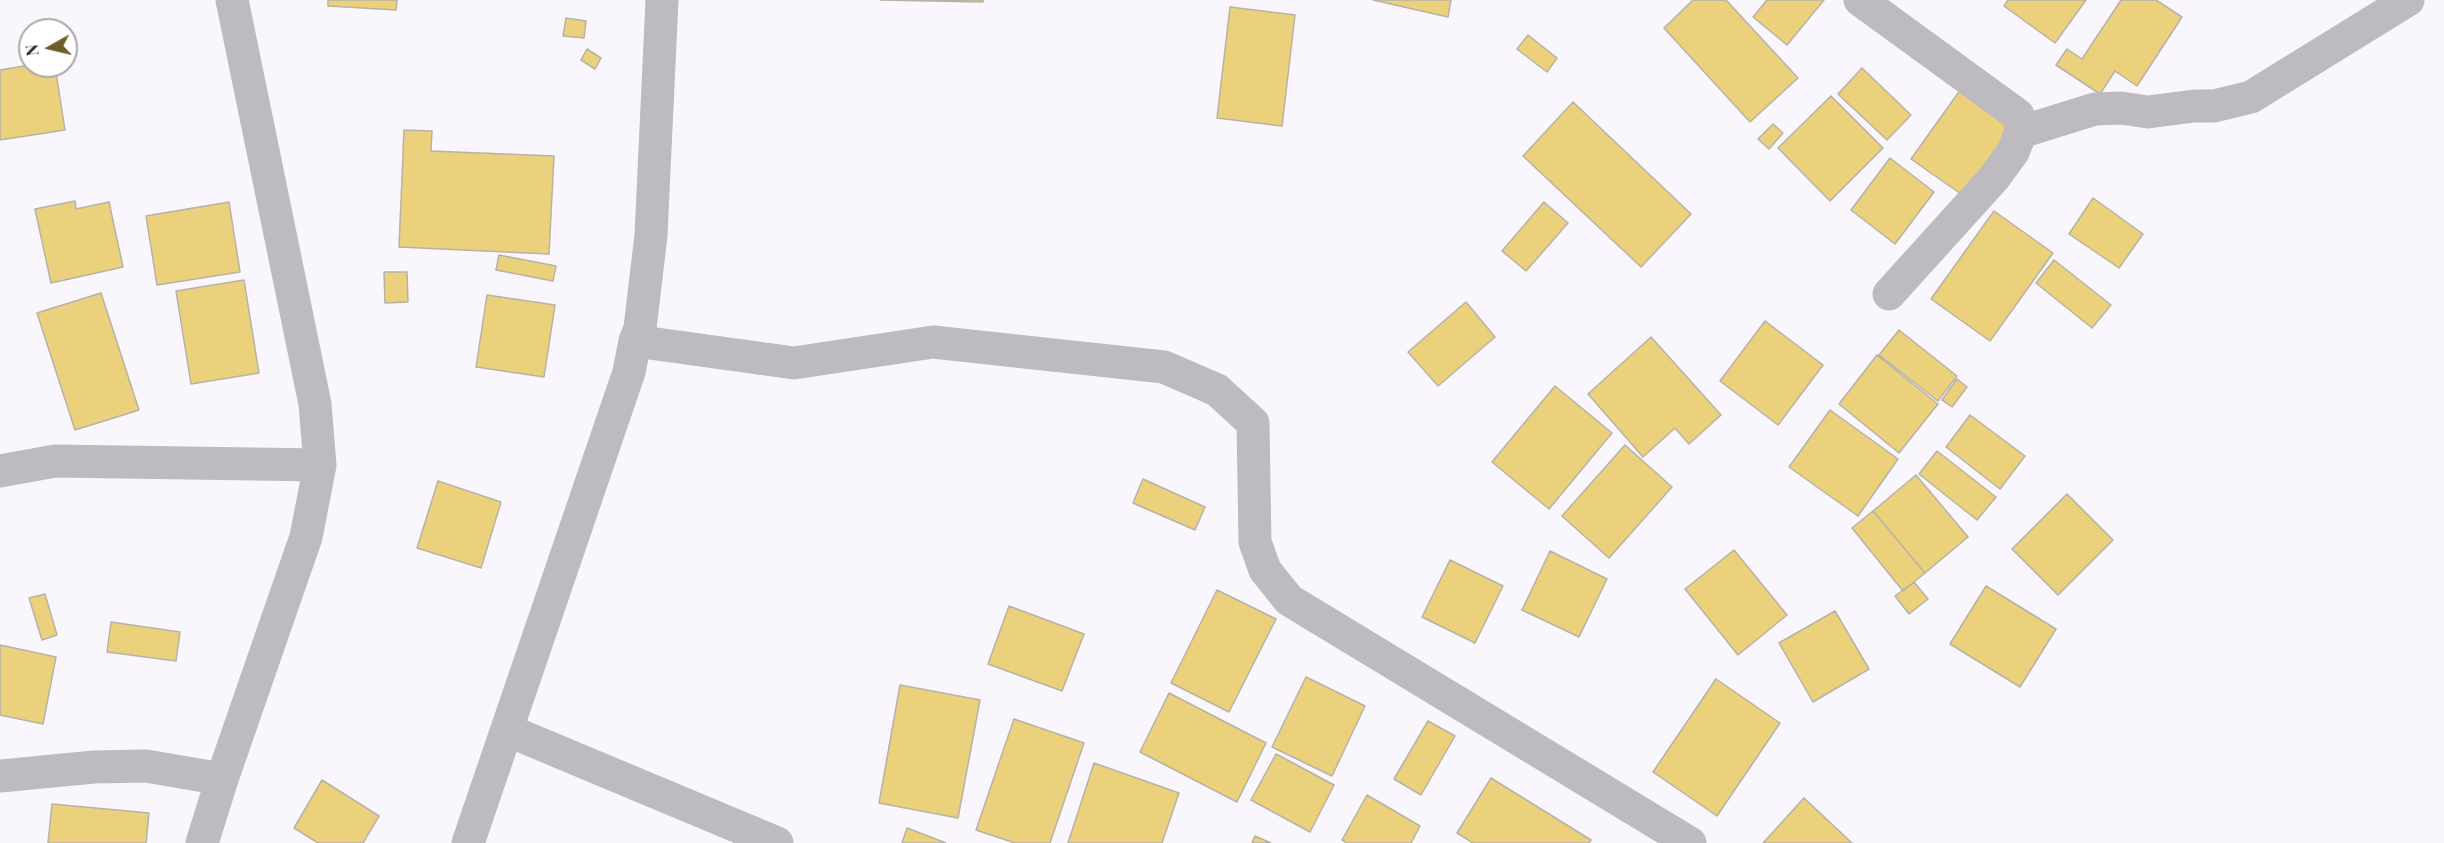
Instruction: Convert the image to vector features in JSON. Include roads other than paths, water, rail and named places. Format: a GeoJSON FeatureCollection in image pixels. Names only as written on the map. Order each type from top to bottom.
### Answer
{"type":"FeatureCollection","features":[{"type":"Feature","properties":{"kind":"street"},"geometry":{"type":"LineString","coordinates":[[202,843],[306,537],[320,465],[315,404],[232,0]]}},
{"type":"Feature","properties":{"kind":"street"},"geometry":{"type":"LineString","coordinates":[[468,843],[629,372],[640,328],[651,235],[662,0]]}},
{"type":"Feature","properties":{"kind":"street"},"geometry":{"type":"LineString","coordinates":[[1860,0],[2018,115],[2021,132],[2013,152],[1994,178],[1889,294]]}},
{"type":"Feature","properties":{"kind":"street"},"geometry":{"type":"LineString","coordinates":[[2021,132],[2095,109],[2121,108],[2148,112],[2194,105],[2214,106],[2251,98],[2408,0]]}},
{"type":"Feature","properties":{"kind":"street"},"geometry":{"type":"LineString","coordinates":[[635,341],[794,363],[933,342],[1164,367],[1218,390],[1253,423],[1255,542],[1265,570],[1289,600],[1690,843]]}},
{"type":"Feature","properties":{"kind":"street"},"geometry":{"type":"LineString","coordinates":[[0,471],[55,461],[320,465]]}},
{"type":"Feature","properties":{"kind":"street"},"geometry":{"type":"LineString","coordinates":[[507,730],[777,843]]}},
{"type":"Feature","properties":{"kind":"street"},"geometry":{"type":"LineString","coordinates":[[0,776],[94,767],[146,766],[222,779]]}}]}
